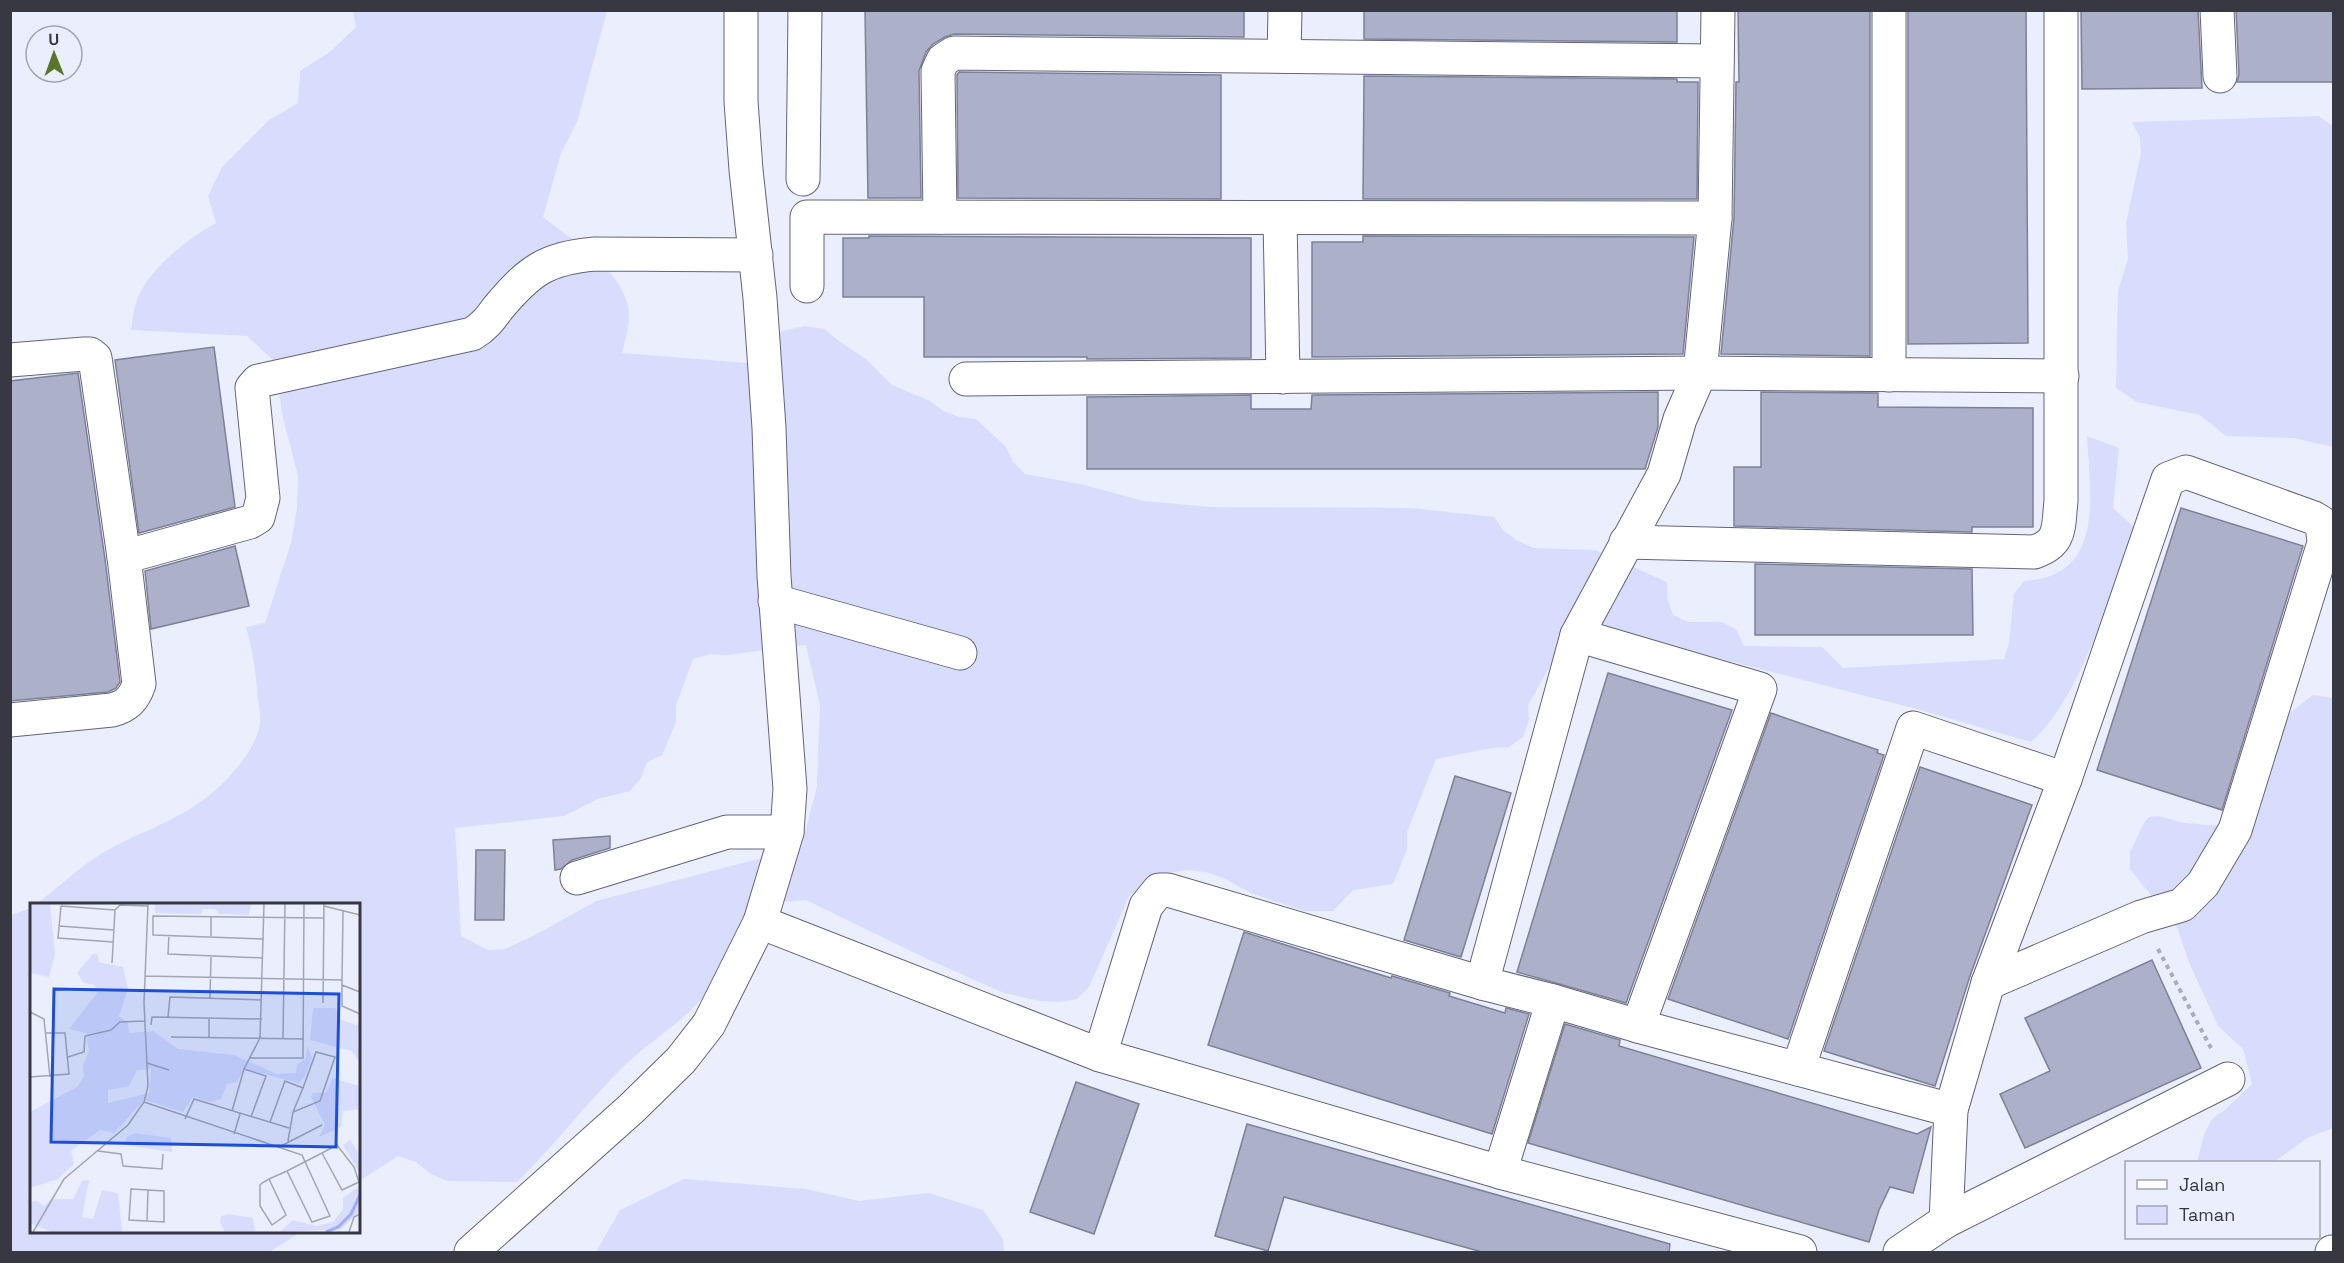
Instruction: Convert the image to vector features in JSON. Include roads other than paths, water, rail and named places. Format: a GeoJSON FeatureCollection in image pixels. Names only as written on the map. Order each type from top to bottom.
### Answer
{"type":"FeatureCollection","features":[{"type":"Feature","properties":{"kind":"street"},"geometry":{"type":"LineString","coordinates":[[471,1252],[632,1108],[681,1060],[709,1024],[760,922],[787,832],[790,789],[776,601],[770,428],[741,101],[741,10]]}},
{"type":"Feature","properties":{"kind":"street"},"geometry":{"type":"LineString","coordinates":[[803,179],[806,10]]}},
{"type":"Feature","properties":{"kind":"street"},"geometry":{"type":"LineString","coordinates":[[1284,10],[1284,56]]}},
{"type":"Feature","properties":{"kind":"street"},"geometry":{"type":"LineString","coordinates":[[1482,983],[1577,636],[1664,474],[1680,418],[1700,373],[1715,218],[1718,10]]}},
{"type":"Feature","properties":{"kind":"street"},"geometry":{"type":"LineString","coordinates":[[1889,375],[1890,10]]}},
{"type":"Feature","properties":{"kind":"street"},"geometry":{"type":"LineString","coordinates":[[1626,542],[2034,552],[2047,548],[2056,537],[2061,501],[2061,10]]}},
{"type":"Feature","properties":{"kind":"street"},"geometry":{"type":"LineString","coordinates":[[2217,10],[2220,76]]}},
{"type":"Feature","properties":{"kind":"street"},"geometry":{"type":"LineString","coordinates":[[940,218],[938,71],[943,60],[954,53],[1717,61]]}},
{"type":"Feature","properties":{"kind":"street"},"geometry":{"type":"LineString","coordinates":[[807,286],[807,217],[1715,218]]}},
{"type":"Feature","properties":{"kind":"street"},"geometry":{"type":"LineString","coordinates":[[1280,218],[1283,377]]}},
{"type":"Feature","properties":{"kind":"street"},"geometry":{"type":"LineString","coordinates":[[124,557],[250,522],[258,517],[263,498],[252,388],[258,381],[472,334],[488,321],[534,271],[548,262],[576,255],[756,255]]}},
{"type":"Feature","properties":{"kind":"street"},"geometry":{"type":"LineString","coordinates":[[10,360],[84,354],[90,354],[95,358],[124,557],[139,684],[135,695],[125,706],[112,710],[10,720]]}},
{"type":"Feature","properties":{"kind":"street"},"geometry":{"type":"LineString","coordinates":[[966,379],[1700,373],[2062,376]]}},
{"type":"Feature","properties":{"kind":"street"},"geometry":{"type":"LineString","coordinates":[[1946,1221],[1951,1110],[1988,983],[2065,779],[2168,479],[2186,472],[2314,518],[2322,523],[2324,543],[2235,830],[2203,884],[2182,905],[2141,916],[1988,983]]}},
{"type":"Feature","properties":{"kind":"street"},"geometry":{"type":"LineString","coordinates":[[776,601],[960,653]]}},
{"type":"Feature","properties":{"kind":"street"},"geometry":{"type":"LineString","coordinates":[[1577,636],[1760,689],[1638,1026]]}},
{"type":"Feature","properties":{"kind":"street"},"geometry":{"type":"LineString","coordinates":[[1798,1069],[1913,728],[2065,779]]}},
{"type":"Feature","properties":{"kind":"street"},"geometry":{"type":"LineString","coordinates":[[577,878],[727,832],[787,832]]}},
{"type":"Feature","properties":{"kind":"street"},"geometry":{"type":"LineString","coordinates":[[1100,1055],[1146,906],[1159,890],[1168,890],[1482,983],[1951,1110]]}},
{"type":"Feature","properties":{"kind":"street"},"geometry":{"type":"LineString","coordinates":[[760,922],[1100,1055],[1500,1172],[1800,1252]]}},
{"type":"Feature","properties":{"kind":"street"},"geometry":{"type":"LineString","coordinates":[[1500,1172],[1553,1001]]}},
{"type":"Feature","properties":{"kind":"street"},"geometry":{"type":"LineString","coordinates":[[1900,1252],[1946,1221],[2228,1079]]}}]}
